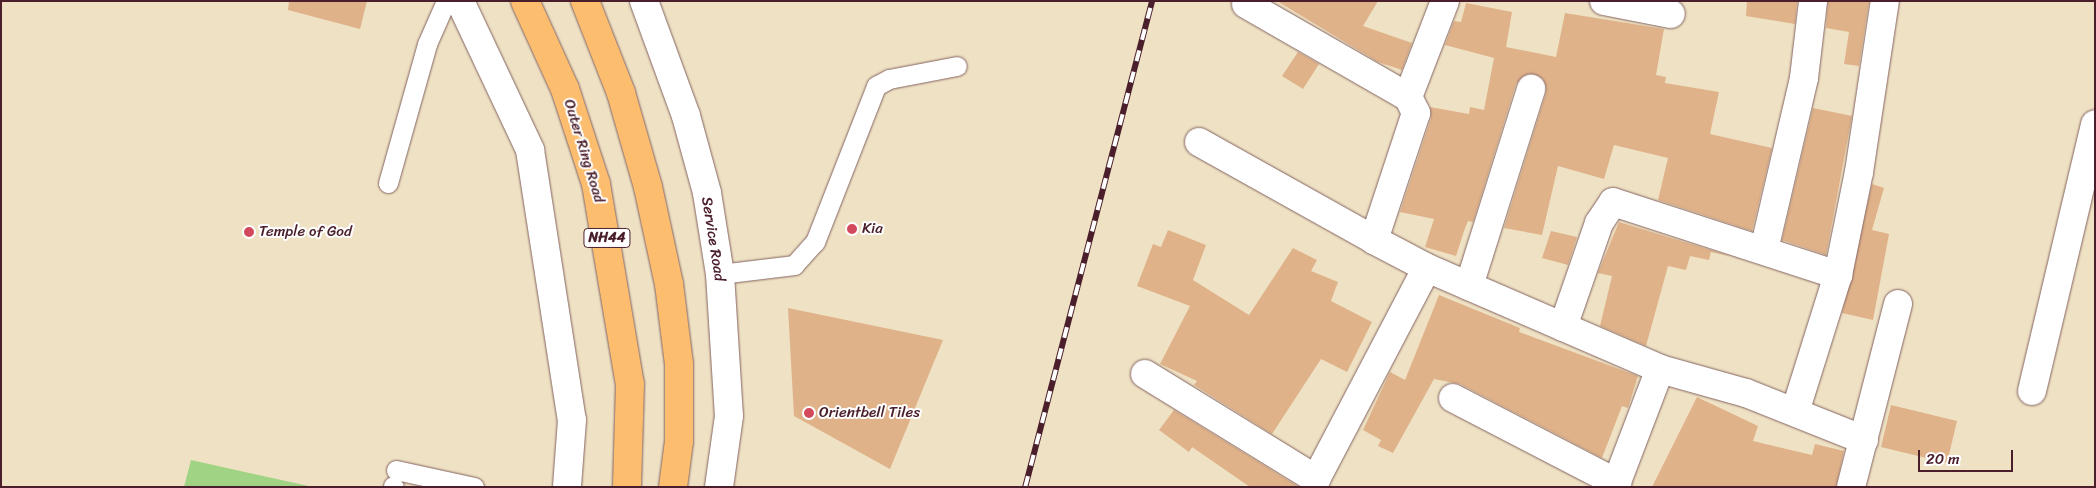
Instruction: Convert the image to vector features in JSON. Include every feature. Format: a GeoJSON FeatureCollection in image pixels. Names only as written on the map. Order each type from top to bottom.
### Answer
{"type":"FeatureCollection","features":[{"type":"Feature","properties":{"kind":"highway","name":"Outer Ring Road"},"geometry":{"type":"LineString","coordinates":[[525,1],[565,89],[596,184],[630,384],[627,487]]}},
{"type":"Feature","properties":{"kind":"highway"},"geometry":{"type":"LineString","coordinates":[[585,1],[620,93],[669,284],[679,364],[679,442],[673,487]]}},
{"type":"Feature","properties":{"kind":"street"},"geometry":{"type":"LineString","coordinates":[[460,1],[530,150],[572,420],[567,487]]}},
{"type":"Feature","properties":{"kind":"street","name":"Service Road"},"geometry":{"type":"LineString","coordinates":[[644,1],[688,125],[707,194],[720,274],[729,416],[719,487]]}},
{"type":"Feature","properties":{"kind":"street"},"geometry":{"type":"LineString","coordinates":[[1408,97],[1444,1]]}},
{"type":"Feature","properties":{"kind":"street"},"geometry":{"type":"LineString","coordinates":[[1604,1],[1671,14]]}},
{"type":"Feature","properties":{"kind":"street"},"geometry":{"type":"LineString","coordinates":[[1764,250],[1804,78],[1813,1]]}},
{"type":"Feature","properties":{"kind":"street"},"geometry":{"type":"LineString","coordinates":[[1795,412],[1838,275],[1885,1]]}},
{"type":"Feature","properties":{"kind":"street"},"geometry":{"type":"LineString","coordinates":[[1246,4],[1408,97],[1416,113],[1374,240]]}},
{"type":"Feature","properties":{"kind":"street"},"geometry":{"type":"LineString","coordinates":[[1468,286],[1531,89]]}},
{"type":"Feature","properties":{"kind":"street"},"geometry":{"type":"LineString","coordinates":[[2032,392],[2086,200],[2095,124]]}},
{"type":"Feature","properties":{"kind":"street"},"geometry":{"type":"LineString","coordinates":[[1199,142],[1427,268],[1660,369],[1795,412],[1864,440]]}},
{"type":"Feature","properties":{"kind":"street"},"geometry":{"type":"LineString","coordinates":[[1563,327],[1599,223],[1613,202],[1838,275]]}},
{"type":"Feature","properties":{"kind":"street"},"geometry":{"type":"LineString","coordinates":[[1145,374],[1316,479],[1427,268]]}},
{"type":"Feature","properties":{"kind":"street"},"geometry":{"type":"LineString","coordinates":[[1851,487],[1898,304]]}},
{"type":"Feature","properties":{"kind":"street"},"geometry":{"type":"LineString","coordinates":[[1454,398],[1616,485],[1660,369]]}},
{"type":"Feature","properties":{"kind":"lane"},"geometry":{"type":"LineString","coordinates":[[388,183],[427,44],[446,1]]}},
{"type":"Feature","properties":{"kind":"lane"},"geometry":{"type":"LineString","coordinates":[[720,274],[794,264],[815,242],[876,86],[889,79],[957,66]]}},
{"type":"Feature","properties":{"kind":"lane"},"geometry":{"type":"LineString","coordinates":[[394,481],[474,487]]}},
{"type":"Feature","properties":{"kind":"green space"},"geometry":{"type":"Polygon","coordinates":[[[191,460],[313,487],[184,487],[191,460]]]}},
{"type":"Feature","properties":{"kind":"building"},"geometry":{"type":"Polygon","coordinates":[[[289,1],[367,1],[360,29],[288,10],[289,1]]]}},
{"type":"Feature","properties":{"kind":"building"},"geometry":{"type":"Polygon","coordinates":[[[1277,1],[1378,1],[1363,26],[1412,43],[1402,70],[1378,62],[1277,1]]]}},
{"type":"Feature","properties":{"kind":"building"},"geometry":{"type":"Polygon","coordinates":[[[1747,1],[1797,1],[1795,24],[1746,16],[1747,1]]]}},
{"type":"Feature","properties":{"kind":"building"},"geometry":{"type":"Polygon","coordinates":[[[1828,1],[1869,1],[1859,66],[1844,64],[1849,32],[1826,28],[1828,1]]]}},
{"type":"Feature","properties":{"kind":"building"},"geometry":{"type":"Polygon","coordinates":[[[1466,3],[1512,12],[1506,47],[1556,57],[1565,13],[1664,29],[1656,75],[1666,77],[1665,83],[1719,92],[1710,134],[1772,148],[1752,231],[1658,200],[1668,158],[1614,145],[1604,179],[1558,166],[1542,235],[1504,228],[1546,93],[1543,79],[1528,74],[1516,84],[1473,222],[1468,221],[1456,256],[1425,247],[1434,219],[1400,212],[1431,118],[1430,107],[1469,114],[1470,107],[1484,110],[1494,58],[1445,45],[1454,21],[1461,22],[1466,3]]]}},
{"type":"Feature","properties":{"kind":"building"},"geometry":{"type":"Polygon","coordinates":[[[1298,52],[1319,64],[1303,89],[1282,76],[1298,52]]]}},
{"type":"Feature","properties":{"kind":"building"},"geometry":{"type":"Polygon","coordinates":[[[1813,108],[1852,116],[1826,255],[1782,240],[1813,108]]]}},
{"type":"Feature","properties":{"kind":"building"},"geometry":{"type":"Polygon","coordinates":[[[1872,184],[1884,188],[1872,230],[1889,234],[1873,320],[1842,313],[1872,184]]]}},
{"type":"Feature","properties":{"kind":"building"},"geometry":{"type":"Polygon","coordinates":[[[1619,222],[1730,256],[1711,252],[1709,260],[1690,256],[1686,270],[1668,266],[1646,346],[1600,326],[1612,276],[1598,273],[1619,222]]]}},
{"type":"Feature","properties":{"kind":"building"},"geometry":{"type":"Polygon","coordinates":[[[1168,230],[1206,245],[1193,280],[1249,315],[1293,248],[1317,260],[1311,271],[1338,282],[1331,301],[1372,322],[1347,372],[1321,359],[1272,434],[1194,385],[1197,381],[1160,364],[1190,306],[1137,286],[1153,244],[1161,247],[1168,230]]]}},
{"type":"Feature","properties":{"kind":"building"},"geometry":{"type":"Polygon","coordinates":[[[1551,231],[1577,237],[1568,265],[1542,258],[1551,231]]]}},
{"type":"Feature","properties":{"kind":"building"},"geometry":{"type":"Polygon","coordinates":[[[1439,295],[1520,328],[1519,332],[1638,376],[1628,408],[1622,406],[1602,458],[1460,384],[1434,379],[1393,453],[1378,446],[1381,440],[1363,430],[1390,372],[1405,380],[1439,295]]]}},
{"type":"Feature","properties":{"kind":"building"},"geometry":{"type":"Polygon","coordinates":[[[788,308],[943,340],[890,469],[794,416],[788,308]]]}},
{"type":"Feature","properties":{"kind":"building"},"geometry":{"type":"Polygon","coordinates":[[[1697,397],[1758,426],[1753,441],[1812,455],[1815,444],[1844,451],[1836,487],[1652,487],[1697,397]]]}},
{"type":"Feature","properties":{"kind":"building"},"geometry":{"type":"Polygon","coordinates":[[[1891,405],[1957,421],[1947,463],[1881,447],[1891,405]]]}},
{"type":"Feature","properties":{"kind":"building"},"geometry":{"type":"Polygon","coordinates":[[[1174,410],[1299,487],[1250,487],[1192,447],[1189,452],[1159,430],[1174,410]]]}},
{"type":"Feature","properties":{"kind":"railway"},"geometry":{"type":"LineString","coordinates":[[1025,487],[1152,1]]}},
{"type":"Feature","properties":{"kind":"place","name":"Kia"},"geometry":{"type":"Point","coordinates":[852,229]}},
{"type":"Feature","properties":{"kind":"place","name":"Temple of God"},"geometry":{"type":"Point","coordinates":[249,232]}},
{"type":"Feature","properties":{"kind":"place","name":"Orientbell Tiles"},"geometry":{"type":"Point","coordinates":[809,413]}}]}
